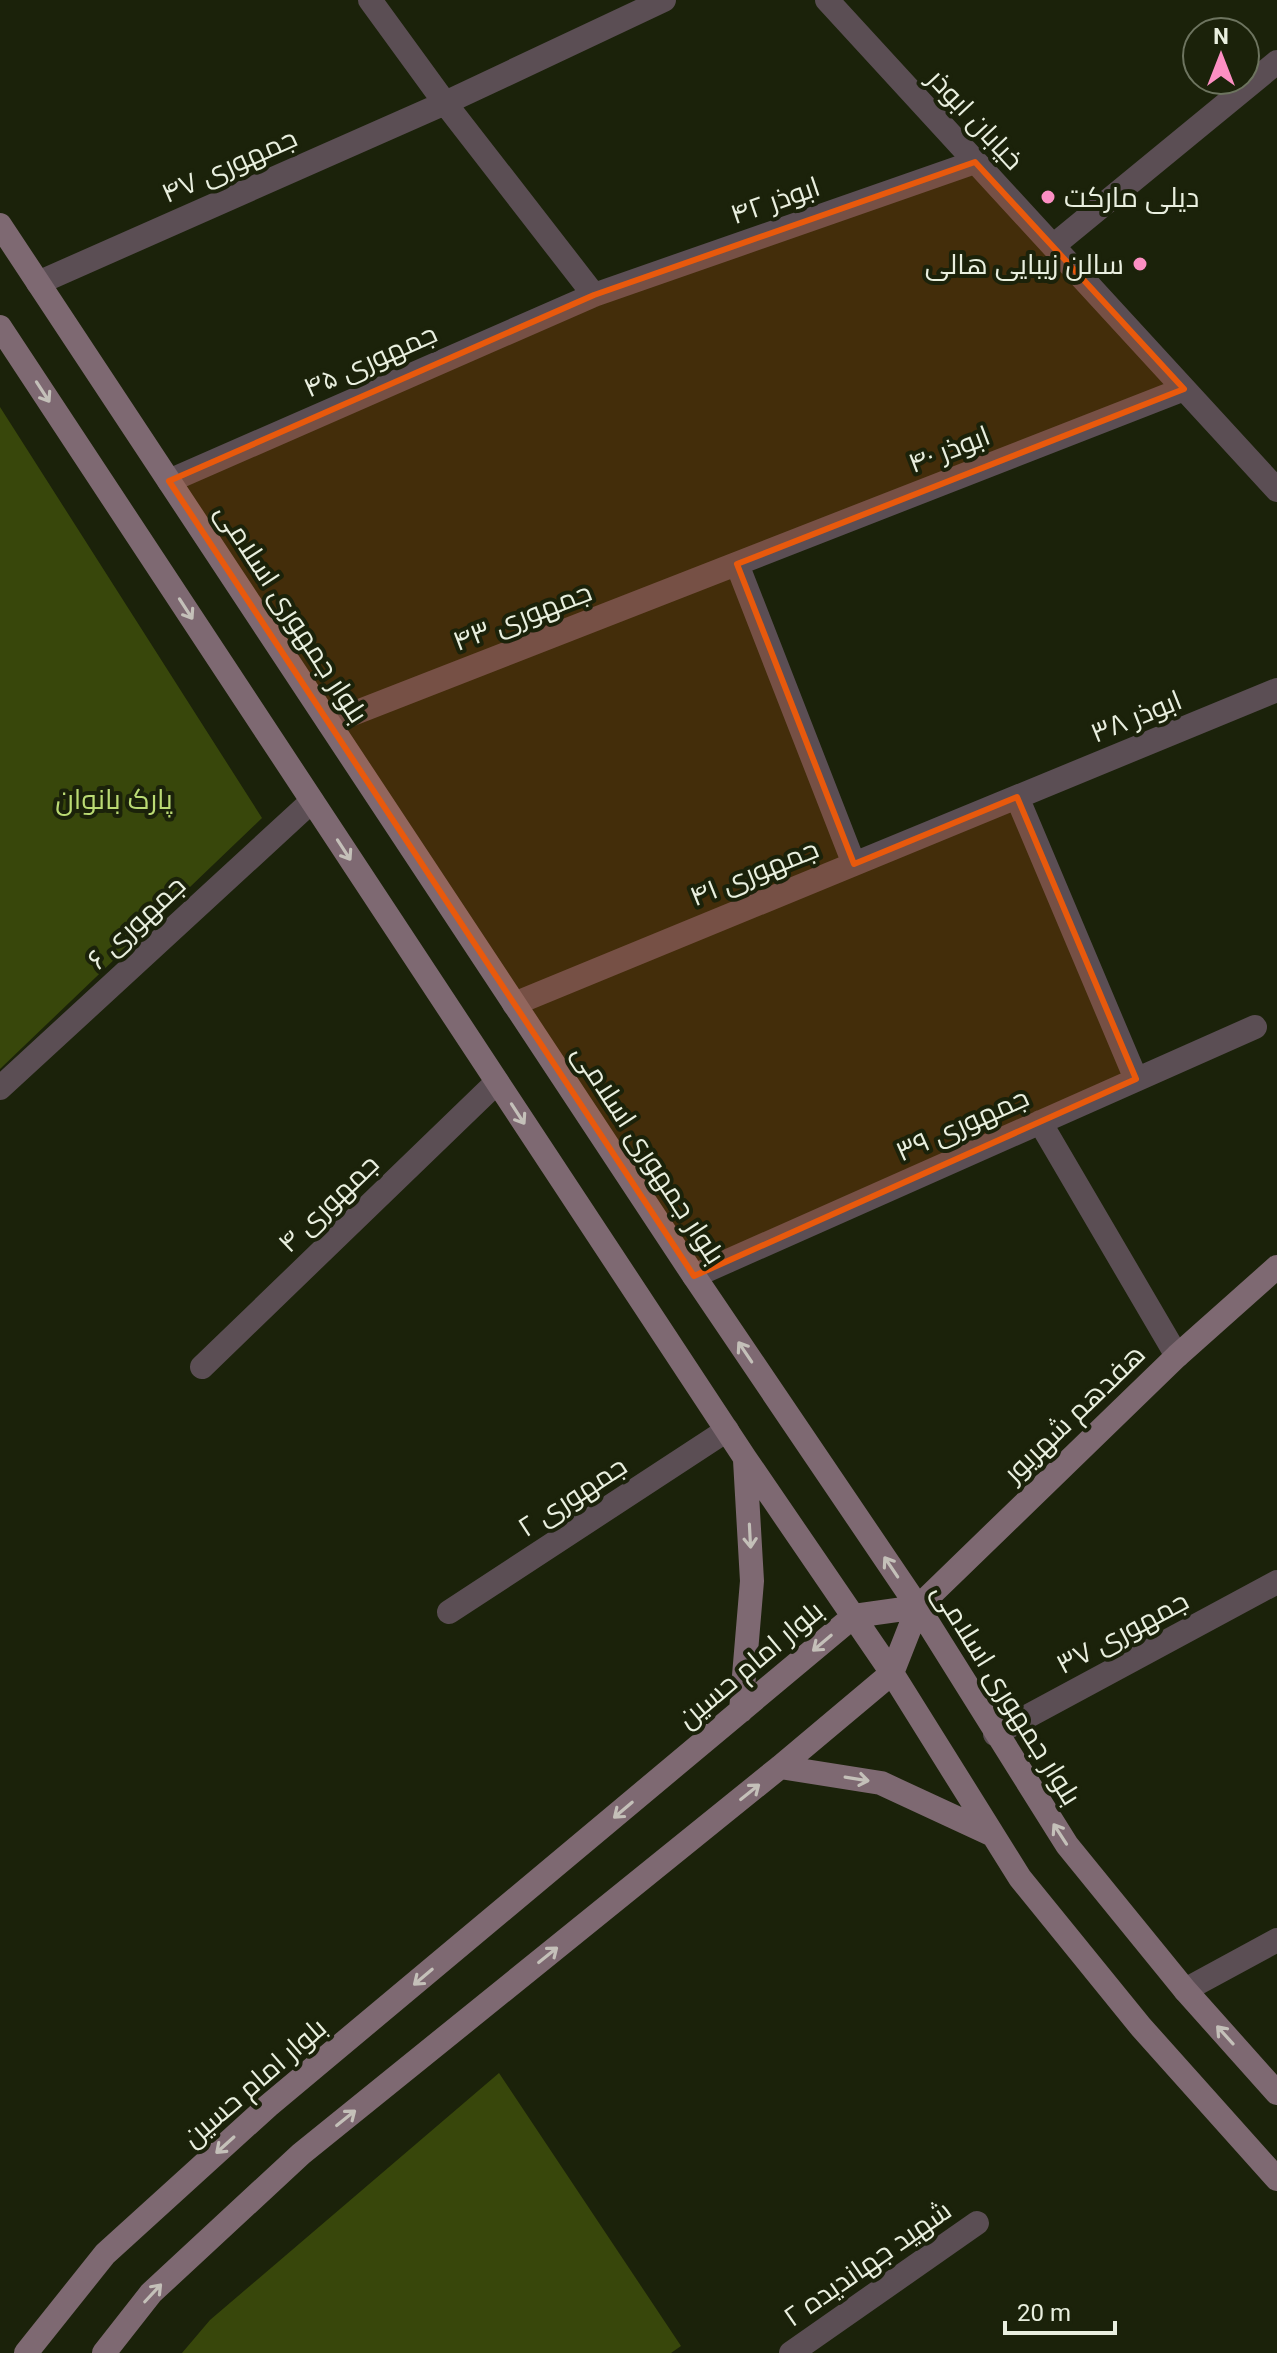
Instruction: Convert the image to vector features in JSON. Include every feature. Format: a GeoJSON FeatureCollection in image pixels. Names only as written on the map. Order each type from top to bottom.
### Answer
{"type":"FeatureCollection","features":[{"type":"Feature","properties":{"kind":"street"},"geometry":{"type":"LineString","coordinates":[[370,0],[445,103],[594,295]]}},
{"type":"Feature","properties":{"kind":"street","name":"جمهوری ۴۷"},"geometry":{"type":"LineString","coordinates":[[38,283],[445,103],[664,0]]}},
{"type":"Feature","properties":{"kind":"street","name":"خیابان ابوذر"},"geometry":{"type":"LineString","coordinates":[[827,0],[1277,490]]}},
{"type":"Feature","properties":{"kind":"street"},"geometry":{"type":"LineString","coordinates":[[1053,246],[1277,62]]}},
{"type":"Feature","properties":{"kind":"street","name":"ابوذر ۴۲"},"geometry":{"type":"LineString","coordinates":[[594,295],[975,162]]}},
{"type":"Feature","properties":{"kind":"street","name":"بلوار جمهوری اسلامی"},"geometry":{"type":"LineString","coordinates":[[0,225],[694,1276],[918,1607],[1067,1845],[1185,1990],[1277,2093]]}},
{"type":"Feature","properties":{"kind":"street","name":"جمهوری ۴۵"},"geometry":{"type":"LineString","coordinates":[[169,481],[594,295]]}},
{"type":"Feature","properties":{"kind":"street"},"geometry":{"type":"LineString","coordinates":[[0,327],[745,1458],[892,1673],[1020,1878],[1141,2027],[1277,2179]]}},
{"type":"Feature","properties":{"kind":"street","name":"ابوذر ۴۰"},"geometry":{"type":"LineString","coordinates":[[737,564],[1184,389]]}},
{"type":"Feature","properties":{"kind":"street"},"geometry":{"type":"LineString","coordinates":[[737,564],[854,864]]}},
{"type":"Feature","properties":{"kind":"street","name":"جمهوری ۴۳"},"geometry":{"type":"LineString","coordinates":[[329,723],[737,564]]}},
{"type":"Feature","properties":{"kind":"street","name":"ابوذر ۳۸"},"geometry":{"type":"LineString","coordinates":[[1017,797],[1277,690]]}},
{"type":"Feature","properties":{"kind":"street"},"geometry":{"type":"LineString","coordinates":[[1017,797],[1136,1079]]}},
{"type":"Feature","properties":{"kind":"street","name":"جمهوری ۴۱"},"geometry":{"type":"LineString","coordinates":[[514,1004],[1017,797]]}},
{"type":"Feature","properties":{"kind":"street","name":"جمهوری ۶"},"geometry":{"type":"LineString","coordinates":[[0,1088],[312,801]]}},
{"type":"Feature","properties":{"kind":"street","name":"جمهوری ۳۹"},"geometry":{"type":"LineString","coordinates":[[694,1276],[1255,1027]]}},
{"type":"Feature","properties":{"kind":"street","name":"جمهوری ۴"},"geometry":{"type":"LineString","coordinates":[[202,1367],[497,1082]]}},
{"type":"Feature","properties":{"kind":"street"},"geometry":{"type":"LineString","coordinates":[[1040,1122],[1177,1356]]}},
{"type":"Feature","properties":{"kind":"street","name":"هفدهم شهریور"},"geometry":{"type":"LineString","coordinates":[[918,1607],[1177,1356],[1277,1267]]}},
{"type":"Feature","properties":{"kind":"street","name":"جمهوری ۲"},"geometry":{"type":"LineString","coordinates":[[449,1612],[727,1430]]}},
{"type":"Feature","properties":{"kind":"street"},"geometry":{"type":"LineString","coordinates":[[741,1711],[752,1581],[745,1458]]}},
{"type":"Feature","properties":{"kind":"street","name":"جمهوری ۳۷"},"geometry":{"type":"LineString","coordinates":[[995,1734],[1277,1582]]}},
{"type":"Feature","properties":{"kind":"street"},"geometry":{"type":"LineString","coordinates":[[104,2353],[151,2293],[301,2154],[892,1673],[918,1607]]}},
{"type":"Feature","properties":{"kind":"street","name":"بلوار امام حسین"},"geometry":{"type":"LineString","coordinates":[[26,2353],[105,2254],[268,2106],[854,1616],[918,1607]]}},
{"type":"Feature","properties":{"kind":"street"},"geometry":{"type":"LineString","coordinates":[[780,1767],[881,1783],[991,1834]]}},
{"type":"Feature","properties":{"kind":"street"},"geometry":{"type":"LineString","coordinates":[[1185,1990],[1277,1940]]}},
{"type":"Feature","properties":{"kind":"street","name":"شهید جهاندیده ۲"},"geometry":{"type":"LineString","coordinates":[[791,2353],[977,2223]]}},
{"type":"Feature","properties":{"kind":"highlighted area"},"geometry":{"type":"Polygon","coordinates":[[[975,162],[1184,389],[737,564],[854,864],[1017,797],[1136,1079],[694,1276],[169,481],[594,295],[975,162]]]}},
{"type":"Feature","properties":{"kind":"green space","name":"پارک بانوان"},"geometry":{"type":"Polygon","coordinates":[[[0,407],[262,818],[0,1069],[0,407]]]}},
{"type":"Feature","properties":{"kind":"green space"},"geometry":{"type":"Polygon","coordinates":[[[499,2073],[681,2346],[671,2353],[182,2353],[210,2320],[499,2073]]]}},
{"type":"Feature","properties":{"kind":"place","name":"دیلی مارکت"},"geometry":{"type":"Point","coordinates":[1048,197]}},
{"type":"Feature","properties":{"kind":"place","name":"سالن زیبایی هالی"},"geometry":{"type":"Point","coordinates":[1140,264]}}]}
